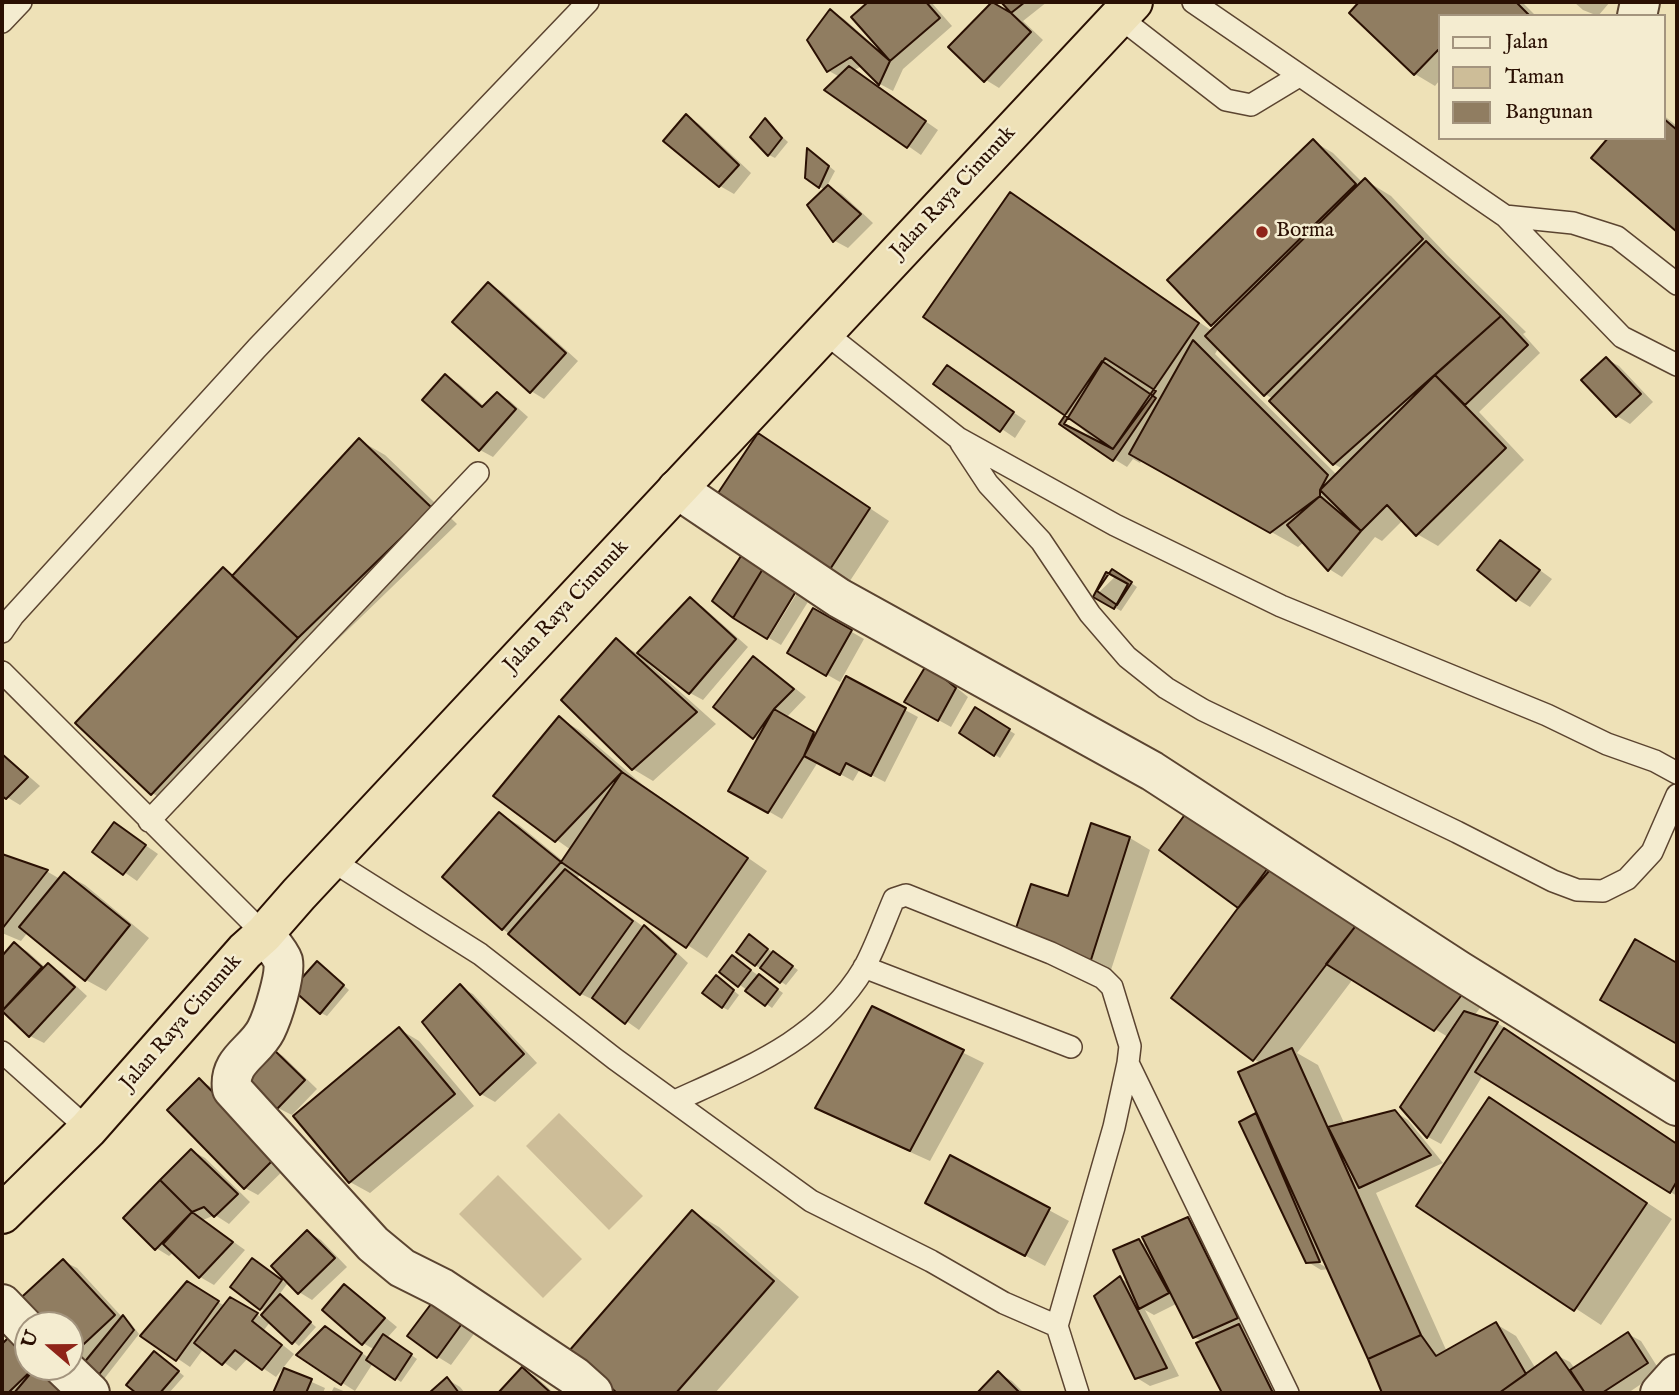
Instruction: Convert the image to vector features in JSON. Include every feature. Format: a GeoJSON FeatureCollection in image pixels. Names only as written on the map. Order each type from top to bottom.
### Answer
{"type":"FeatureCollection","features":[{"type":"Feature","properties":{"kind":"highway","name":"Jalan Raya Cinunuk"},"geometry":{"type":"LineString","coordinates":[[2,1214],[88,1129],[255,942],[1126,9]]}},
{"type":"Feature","properties":{"kind":"street"},"geometry":{"type":"LineString","coordinates":[[677,489],[839,598],[1152,771],[1458,970],[1677,1106]]}},
{"type":"Feature","properties":{"kind":"street"},"geometry":{"type":"LineString","coordinates":[[255,942],[283,959],[284,979],[266,1031],[236,1067],[231,1078],[232,1089],[373,1244],[401,1268],[443,1288],[574,1376],[593,1393]]}},
{"type":"Feature","properties":{"kind":"street"},"geometry":{"type":"LineString","coordinates":[[1660,1393],[1677,1374]]}},
{"type":"Feature","properties":{"kind":"lane"},"geometry":{"type":"LineString","coordinates":[[2,22],[21,2]]}},
{"type":"Feature","properties":{"kind":"lane"},"geometry":{"type":"LineString","coordinates":[[2,632],[22,606],[257,348],[588,2]]}},
{"type":"Feature","properties":{"kind":"lane"},"geometry":{"type":"LineString","coordinates":[[1193,2],[1505,216],[1622,337],[1677,365]]}},
{"type":"Feature","properties":{"kind":"lane"},"geometry":{"type":"LineString","coordinates":[[1126,9],[1226,100],[1251,105],[1299,76]]}},
{"type":"Feature","properties":{"kind":"lane"},"geometry":{"type":"LineString","coordinates":[[1505,216],[1573,223],[1617,237],[1677,284]]}},
{"type":"Feature","properties":{"kind":"lane"},"geometry":{"type":"LineString","coordinates":[[824,332],[958,438],[1115,525],[1282,606],[1547,715],[1606,744],[1655,761],[1677,773]]}},
{"type":"Feature","properties":{"kind":"lane"},"geometry":{"type":"LineString","coordinates":[[958,438],[988,484],[1041,541],[1090,614],[1127,657],[1166,688],[1203,710],[1553,881],[1577,890],[1602,891],[1627,879],[1652,852],[1677,795]]}},
{"type":"Feature","properties":{"kind":"lane"},"geometry":{"type":"LineString","coordinates":[[149,821],[478,473]]}},
{"type":"Feature","properties":{"kind":"lane"},"geometry":{"type":"LineString","coordinates":[[2,672],[11,695],[149,821],[255,942]]}},
{"type":"Feature","properties":{"kind":"lane"},"geometry":{"type":"LineString","coordinates":[[331,860],[480,954],[615,1059],[811,1200],[931,1261],[1004,1303],[1057,1325]]}},
{"type":"Feature","properties":{"kind":"lane"},"geometry":{"type":"LineString","coordinates":[[675,1101],[756,1064],[820,1023],[841,1000],[864,967],[894,899],[906,895],[1051,953],[1103,978],[1112,987],[1130,1046],[1114,1128],[1057,1325],[1079,1393]]}},
{"type":"Feature","properties":{"kind":"lane"},"geometry":{"type":"LineString","coordinates":[[864,967],[1072,1047]]}},
{"type":"Feature","properties":{"kind":"lane"},"geometry":{"type":"LineString","coordinates":[[2,1052],[88,1129]]}},
{"type":"Feature","properties":{"kind":"lane"},"geometry":{"type":"LineString","coordinates":[[1128,1063],[1288,1393]]}},
{"type":"Feature","properties":{"kind":"green space"},"geometry":{"type":"Polygon","coordinates":[[[559,1113],[643,1196],[609,1230],[526,1146],[559,1113]]]}},
{"type":"Feature","properties":{"kind":"green space"},"geometry":{"type":"Polygon","coordinates":[[[498,1175],[582,1259],[543,1298],[459,1214],[498,1175]]]}},
{"type":"Feature","properties":{"kind":"building"},"geometry":{"type":"Polygon","coordinates":[[[868,2],[926,2],[940,18],[890,61],[851,17],[868,2]]]}},
{"type":"Feature","properties":{"kind":"building"},"geometry":{"type":"Polygon","coordinates":[[[992,2],[1011,13],[1031,32],[984,82],[948,47],[992,2]]]}},
{"type":"Feature","properties":{"kind":"building"},"geometry":{"type":"Polygon","coordinates":[[[1001,2],[1025,2],[1011,13],[1001,2]]]}},
{"type":"Feature","properties":{"kind":"building"},"geometry":{"type":"Polygon","coordinates":[[[1359,2],[1516,2],[1528,14],[1438,14],[1438,50],[1414,75],[1349,13],[1359,2]]]}},
{"type":"Feature","properties":{"kind":"building"},"geometry":{"type":"Polygon","coordinates":[[[830,9],[890,61],[879,85],[851,57],[827,72],[807,40],[830,9]]]}},
{"type":"Feature","properties":{"kind":"building"},"geometry":{"type":"Polygon","coordinates":[[[849,66],[926,121],[907,148],[824,90],[849,66]]]}},
{"type":"Feature","properties":{"kind":"building"},"geometry":{"type":"Polygon","coordinates":[[[686,114],[739,165],[719,187],[663,141],[686,114]]]}},
{"type":"Feature","properties":{"kind":"building"},"geometry":{"type":"Polygon","coordinates":[[[765,118],[782,138],[768,156],[750,137],[765,118]]]}},
{"type":"Feature","properties":{"kind":"building"},"geometry":{"type":"Polygon","coordinates":[[[1665,120],[1677,130],[1677,232],[1591,158],[1606,140],[1665,140],[1665,120]]]}},
{"type":"Feature","properties":{"kind":"building","name":"Borma"},"geometry":{"type":"Polygon","coordinates":[[[1313,139],[1356,184],[1211,326],[1167,280],[1313,139]]]}},
{"type":"Feature","properties":{"kind":"building"},"geometry":{"type":"Polygon","coordinates":[[[807,148],[829,166],[819,188],[805,178],[807,148]]]}},
{"type":"Feature","properties":{"kind":"building"},"geometry":{"type":"Polygon","coordinates":[[[1365,178],[1423,239],[1264,396],[1205,336],[1365,178]]]}},
{"type":"Feature","properties":{"kind":"building"},"geometry":{"type":"Polygon","coordinates":[[[828,185],[861,214],[833,242],[807,205],[828,185]]]}},
{"type":"Feature","properties":{"kind":"building"},"geometry":{"type":"Polygon","coordinates":[[[1010,192],[1199,323],[1113,449],[923,317],[1010,192]]]}},
{"type":"Feature","properties":{"kind":"building"},"geometry":{"type":"Polygon","coordinates":[[[1426,241],[1501,316],[1333,465],[1269,401],[1426,241]]]}},
{"type":"Feature","properties":{"kind":"building"},"geometry":{"type":"Polygon","coordinates":[[[488,282],[566,353],[530,393],[452,322],[488,282]]]}},
{"type":"Feature","properties":{"kind":"building"},"geometry":{"type":"Polygon","coordinates":[[[1501,316],[1528,345],[1465,405],[1435,375],[1501,316]]]}},
{"type":"Feature","properties":{"kind":"building"},"geometry":{"type":"Polygon","coordinates":[[[1193,340],[1328,475],[1320,490],[1320,496],[1270,533],[1129,454],[1193,340]]]}},
{"type":"Feature","properties":{"kind":"building"},"geometry":{"type":"Polygon","coordinates":[[[1606,357],[1641,394],[1616,417],[1581,380],[1606,357]]]}},
{"type":"Feature","properties":{"kind":"building"},"geometry":{"type":"Polygon","coordinates":[[[1105,358],[1156,391],[1113,449],[1064,424],[1105,358]]]}},
{"type":"Feature","properties":{"kind":"building"},"geometry":{"type":"Polygon","coordinates":[[[1102,361],[1156,398],[1113,461],[1059,424],[1102,361]]]}},
{"type":"Feature","properties":{"kind":"building"},"geometry":{"type":"Polygon","coordinates":[[[947,365],[1014,412],[1000,432],[933,384],[947,365]]]}},
{"type":"Feature","properties":{"kind":"building"},"geometry":{"type":"Polygon","coordinates":[[[445,374],[482,407],[497,392],[516,409],[479,451],[422,400],[445,374]]]}},
{"type":"Feature","properties":{"kind":"building"},"geometry":{"type":"Polygon","coordinates":[[[1435,375],[1506,448],[1416,536],[1387,505],[1361,531],[1320,490],[1435,375]]]}},
{"type":"Feature","properties":{"kind":"building"},"geometry":{"type":"Polygon","coordinates":[[[758,433],[870,508],[825,577],[712,502],[758,433]]]}},
{"type":"Feature","properties":{"kind":"building"},"geometry":{"type":"Polygon","coordinates":[[[359,438],[432,508],[298,638],[232,576],[359,438]]]}},
{"type":"Feature","properties":{"kind":"building"},"geometry":{"type":"Polygon","coordinates":[[[1320,496],[1361,531],[1328,571],[1287,525],[1320,496]]]}},
{"type":"Feature","properties":{"kind":"building"},"geometry":{"type":"Polygon","coordinates":[[[1500,540],[1540,570],[1516,601],[1477,570],[1500,540]]]}},
{"type":"Feature","properties":{"kind":"building"},"geometry":{"type":"Polygon","coordinates":[[[741,556],[764,567],[733,618],[712,601],[741,556]]]}},
{"type":"Feature","properties":{"kind":"building"},"geometry":{"type":"Polygon","coordinates":[[[223,567],[298,638],[151,795],[75,723],[223,567]]]}},
{"type":"Feature","properties":{"kind":"building"},"geometry":{"type":"Polygon","coordinates":[[[764,567],[798,588],[767,639],[733,618],[764,567]]]}},
{"type":"Feature","properties":{"kind":"building"},"geometry":{"type":"Polygon","coordinates":[[[1112,569],[1132,582],[1117,605],[1097,591],[1112,569]]]}},
{"type":"Feature","properties":{"kind":"building"},"geometry":{"type":"Polygon","coordinates":[[[1106,572],[1128,584],[1114,609],[1093,597],[1106,572]]]}},
{"type":"Feature","properties":{"kind":"building"},"geometry":{"type":"Polygon","coordinates":[[[690,597],[736,639],[689,694],[637,653],[690,597]]]}},
{"type":"Feature","properties":{"kind":"building"},"geometry":{"type":"Polygon","coordinates":[[[813,608],[852,630],[826,676],[787,653],[813,608]]]}},
{"type":"Feature","properties":{"kind":"building"},"geometry":{"type":"Polygon","coordinates":[[[616,638],[697,712],[632,770],[561,700],[616,638]]]}},
{"type":"Feature","properties":{"kind":"building"},"geometry":{"type":"Polygon","coordinates":[[[753,656],[794,689],[774,709],[753,739],[713,707],[753,656]]]}},
{"type":"Feature","properties":{"kind":"building"},"geometry":{"type":"Polygon","coordinates":[[[927,664],[956,688],[938,721],[904,702],[927,664]]]}},
{"type":"Feature","properties":{"kind":"building"},"geometry":{"type":"Polygon","coordinates":[[[846,676],[906,708],[871,776],[846,763],[840,775],[804,756],[846,676]]]}},
{"type":"Feature","properties":{"kind":"building"},"geometry":{"type":"Polygon","coordinates":[[[975,707],[1010,729],[994,756],[959,733],[975,707]]]}},
{"type":"Feature","properties":{"kind":"building"},"geometry":{"type":"Polygon","coordinates":[[[774,709],[814,732],[804,756],[768,813],[728,791],[774,709]]]}},
{"type":"Feature","properties":{"kind":"building"},"geometry":{"type":"Polygon","coordinates":[[[559,716],[622,772],[555,842],[493,796],[559,716]]]}},
{"type":"Feature","properties":{"kind":"building"},"geometry":{"type":"Polygon","coordinates":[[[2,754],[28,777],[6,799],[2,796],[2,754]]]}},
{"type":"Feature","properties":{"kind":"building"},"geometry":{"type":"Polygon","coordinates":[[[622,772],[748,858],[686,948],[561,862],[622,772]]]}},
{"type":"Feature","properties":{"kind":"building"},"geometry":{"type":"Polygon","coordinates":[[[1189,809],[1268,868],[1238,908],[1159,850],[1189,809]]]}},
{"type":"Feature","properties":{"kind":"building"},"geometry":{"type":"Polygon","coordinates":[[[499,812],[561,862],[502,930],[442,877],[499,812]]]}},
{"type":"Feature","properties":{"kind":"building"},"geometry":{"type":"Polygon","coordinates":[[[114,822],[146,845],[123,875],[92,852],[114,822]]]}},
{"type":"Feature","properties":{"kind":"building"},"geometry":{"type":"Polygon","coordinates":[[[1091,823],[1130,837],[1090,963],[1013,937],[1031,884],[1068,896],[1091,823]]]}},
{"type":"Feature","properties":{"kind":"building"},"geometry":{"type":"Polygon","coordinates":[[[2,854],[48,870],[2,929],[2,854]]]}},
{"type":"Feature","properties":{"kind":"building"},"geometry":{"type":"Polygon","coordinates":[[[1274,865],[1361,919],[1253,1061],[1171,998],[1238,908],[1274,865]]]}},
{"type":"Feature","properties":{"kind":"building"},"geometry":{"type":"Polygon","coordinates":[[[565,869],[633,921],[580,995],[508,934],[565,869]]]}},
{"type":"Feature","properties":{"kind":"building"},"geometry":{"type":"Polygon","coordinates":[[[64,872],[130,925],[85,981],[19,927],[64,872]]]}},
{"type":"Feature","properties":{"kind":"building"},"geometry":{"type":"Polygon","coordinates":[[[1361,919],[1464,992],[1434,1031],[1326,964],[1361,919]]]}},
{"type":"Feature","properties":{"kind":"building"},"geometry":{"type":"Polygon","coordinates":[[[644,925],[676,954],[625,1024],[592,998],[644,925]]]}},
{"type":"Feature","properties":{"kind":"building"},"geometry":{"type":"Polygon","coordinates":[[[749,934],[768,949],[755,966],[736,952],[749,934]]]}},
{"type":"Feature","properties":{"kind":"building"},"geometry":{"type":"Polygon","coordinates":[[[1635,939],[1677,963],[1677,1044],[1600,1000],[1635,939]]]}},
{"type":"Feature","properties":{"kind":"building"},"geometry":{"type":"Polygon","coordinates":[[[14,942],[42,967],[2,1011],[2,956],[14,942]]]}},
{"type":"Feature","properties":{"kind":"building"},"geometry":{"type":"Polygon","coordinates":[[[773,951],[793,966],[780,983],[760,968],[773,951]]]}},
{"type":"Feature","properties":{"kind":"building"},"geometry":{"type":"Polygon","coordinates":[[[732,955],[751,970],[738,987],[719,972],[732,955]]]}},
{"type":"Feature","properties":{"kind":"building"},"geometry":{"type":"Polygon","coordinates":[[[317,961],[344,985],[320,1014],[292,989],[317,961]]]}},
{"type":"Feature","properties":{"kind":"building"},"geometry":{"type":"Polygon","coordinates":[[[48,963],[75,987],[29,1037],[2,1011],[48,963]]]}},
{"type":"Feature","properties":{"kind":"building"},"geometry":{"type":"Polygon","coordinates":[[[759,974],[778,989],[765,1006],[745,991],[759,974]]]}},
{"type":"Feature","properties":{"kind":"building"},"geometry":{"type":"Polygon","coordinates":[[[716,975],[734,990],[722,1008],[702,993],[716,975]]]}},
{"type":"Feature","properties":{"kind":"building"},"geometry":{"type":"Polygon","coordinates":[[[460,984],[524,1054],[480,1095],[422,1022],[460,984]]]}},
{"type":"Feature","properties":{"kind":"building"},"geometry":{"type":"Polygon","coordinates":[[[872,1006],[964,1050],[910,1151],[815,1108],[872,1006]]]}},
{"type":"Feature","properties":{"kind":"building"},"geometry":{"type":"Polygon","coordinates":[[[1464,1011],[1498,1022],[1427,1138],[1400,1107],[1464,1011]]]}},
{"type":"Feature","properties":{"kind":"building"},"geometry":{"type":"Polygon","coordinates":[[[399,1027],[455,1094],[349,1183],[293,1116],[399,1027]]]}},
{"type":"Feature","properties":{"kind":"building"},"geometry":{"type":"Polygon","coordinates":[[[1504,1028],[1677,1144],[1677,1181],[1670,1193],[1475,1072],[1504,1028]]]}},
{"type":"Feature","properties":{"kind":"building"},"geometry":{"type":"Polygon","coordinates":[[[270,1046],[305,1080],[277,1109],[242,1075],[270,1046]]]}},
{"type":"Feature","properties":{"kind":"building"},"geometry":{"type":"Polygon","coordinates":[[[1292,1048],[1421,1335],[1368,1359],[1238,1072],[1292,1048]]]}},
{"type":"Feature","properties":{"kind":"building"},"geometry":{"type":"Polygon","coordinates":[[[199,1078],[276,1157],[244,1189],[167,1110],[199,1078]]]}},
{"type":"Feature","properties":{"kind":"building"},"geometry":{"type":"Polygon","coordinates":[[[1489,1097],[1647,1203],[1574,1311],[1416,1206],[1489,1097]]]}},
{"type":"Feature","properties":{"kind":"building"},"geometry":{"type":"Polygon","coordinates":[[[1395,1110],[1431,1155],[1359,1188],[1328,1127],[1395,1110]]]}},
{"type":"Feature","properties":{"kind":"building"},"geometry":{"type":"Polygon","coordinates":[[[1256,1113],[1320,1262],[1306,1263],[1239,1122],[1256,1113]]]}},
{"type":"Feature","properties":{"kind":"building"},"geometry":{"type":"Polygon","coordinates":[[[191,1149],[238,1194],[214,1217],[204,1207],[192,1212],[160,1180],[191,1149]]]}},
{"type":"Feature","properties":{"kind":"building"},"geometry":{"type":"Polygon","coordinates":[[[950,1155],[1050,1208],[1025,1256],[925,1203],[950,1155]]]}},
{"type":"Feature","properties":{"kind":"building"},"geometry":{"type":"Polygon","coordinates":[[[160,1180],[192,1212],[155,1250],[123,1218],[160,1180]]]}},
{"type":"Feature","properties":{"kind":"building"},"geometry":{"type":"Polygon","coordinates":[[[692,1210],[774,1281],[676,1393],[617,1393],[569,1351],[692,1210]]]}},
{"type":"Feature","properties":{"kind":"building"},"geometry":{"type":"Polygon","coordinates":[[[192,1212],[233,1242],[199,1278],[163,1244],[192,1212]]]}},
{"type":"Feature","properties":{"kind":"building"},"geometry":{"type":"Polygon","coordinates":[[[1188,1217],[1238,1318],[1193,1338],[1142,1237],[1188,1217]]]}},
{"type":"Feature","properties":{"kind":"building"},"geometry":{"type":"Polygon","coordinates":[[[307,1230],[335,1258],[298,1294],[271,1266],[307,1230]]]}},
{"type":"Feature","properties":{"kind":"building"},"geometry":{"type":"Polygon","coordinates":[[[1139,1239],[1169,1293],[1139,1309],[1113,1250],[1139,1239]]]}},
{"type":"Feature","properties":{"kind":"building"},"geometry":{"type":"Polygon","coordinates":[[[252,1258],[282,1280],[260,1310],[230,1287],[252,1258]]]}},
{"type":"Feature","properties":{"kind":"building"},"geometry":{"type":"Polygon","coordinates":[[[63,1259],[115,1315],[84,1344],[84,1311],[17,1311],[12,1306],[63,1259]]]}},
{"type":"Feature","properties":{"kind":"building"},"geometry":{"type":"Polygon","coordinates":[[[1120,1276],[1167,1368],[1135,1379],[1094,1296],[1120,1276]]]}},
{"type":"Feature","properties":{"kind":"building"},"geometry":{"type":"Polygon","coordinates":[[[187,1281],[219,1301],[176,1361],[140,1336],[187,1281]]]}},
{"type":"Feature","properties":{"kind":"building"},"geometry":{"type":"Polygon","coordinates":[[[344,1284],[385,1318],[362,1345],[322,1310],[344,1284]]]}},
{"type":"Feature","properties":{"kind":"building"},"geometry":{"type":"Polygon","coordinates":[[[280,1294],[311,1322],[292,1344],[261,1315],[280,1294]]]}},
{"type":"Feature","properties":{"kind":"building"},"geometry":{"type":"Polygon","coordinates":[[[437,1296],[466,1318],[437,1358],[407,1336],[437,1296]]]}},
{"type":"Feature","properties":{"kind":"building"},"geometry":{"type":"Polygon","coordinates":[[[230,1297],[258,1313],[252,1321],[282,1345],[262,1370],[235,1350],[222,1365],[194,1343],[230,1297]]]}},
{"type":"Feature","properties":{"kind":"building"},"geometry":{"type":"Polygon","coordinates":[[[123,1315],[134,1330],[90,1386],[84,1378],[84,1363],[123,1315]]]}},
{"type":"Feature","properties":{"kind":"building"},"geometry":{"type":"Polygon","coordinates":[[[1496,1322],[1526,1374],[1499,1393],[1382,1393],[1368,1359],[1421,1335],[1436,1356],[1496,1322]]]}},
{"type":"Feature","properties":{"kind":"building"},"geometry":{"type":"Polygon","coordinates":[[[1239,1324],[1273,1393],[1222,1393],[1196,1343],[1239,1324]]]}},
{"type":"Feature","properties":{"kind":"building"},"geometry":{"type":"Polygon","coordinates":[[[325,1326],[362,1353],[341,1385],[296,1355],[325,1326]]]}},
{"type":"Feature","properties":{"kind":"building"},"geometry":{"type":"Polygon","coordinates":[[[1628,1332],[1648,1363],[1602,1393],[1585,1393],[1570,1370],[1628,1332]]]}},
{"type":"Feature","properties":{"kind":"building"},"geometry":{"type":"Polygon","coordinates":[[[14,1334],[14,1381],[20,1381],[8,1393],[2,1393],[2,1344],[14,1334]]]}},
{"type":"Feature","properties":{"kind":"building"},"geometry":{"type":"Polygon","coordinates":[[[383,1334],[412,1354],[395,1380],[366,1360],[383,1334]]]}},
{"type":"Feature","properties":{"kind":"building"},"geometry":{"type":"Polygon","coordinates":[[[154,1351],[179,1371],[160,1393],[136,1393],[126,1385],[154,1351]]]}},
{"type":"Feature","properties":{"kind":"building"},"geometry":{"type":"Polygon","coordinates":[[[1556,1352],[1585,1393],[1499,1393],[1556,1352]]]}},
{"type":"Feature","properties":{"kind":"building"},"geometry":{"type":"Polygon","coordinates":[[[522,1367],[551,1393],[498,1393],[522,1367]]]}},
{"type":"Feature","properties":{"kind":"building"},"geometry":{"type":"Polygon","coordinates":[[[284,1368],[312,1379],[306,1393],[273,1393],[284,1368]]]}},
{"type":"Feature","properties":{"kind":"building"},"geometry":{"type":"Polygon","coordinates":[[[998,1371],[1020,1393],[977,1393],[998,1371]]]}},
{"type":"Feature","properties":{"kind":"building"},"geometry":{"type":"Polygon","coordinates":[[[447,1377],[459,1393],[429,1393],[447,1377]]]}},
{"type":"Feature","properties":{"kind":"building"},"geometry":{"type":"Polygon","coordinates":[[[24,1381],[61,1381],[74,1393],[14,1393],[24,1381]]]}},
{"type":"Feature","properties":{"kind":"place","name":"Borma"},"geometry":{"type":"Point","coordinates":[1262,232]}}]}
